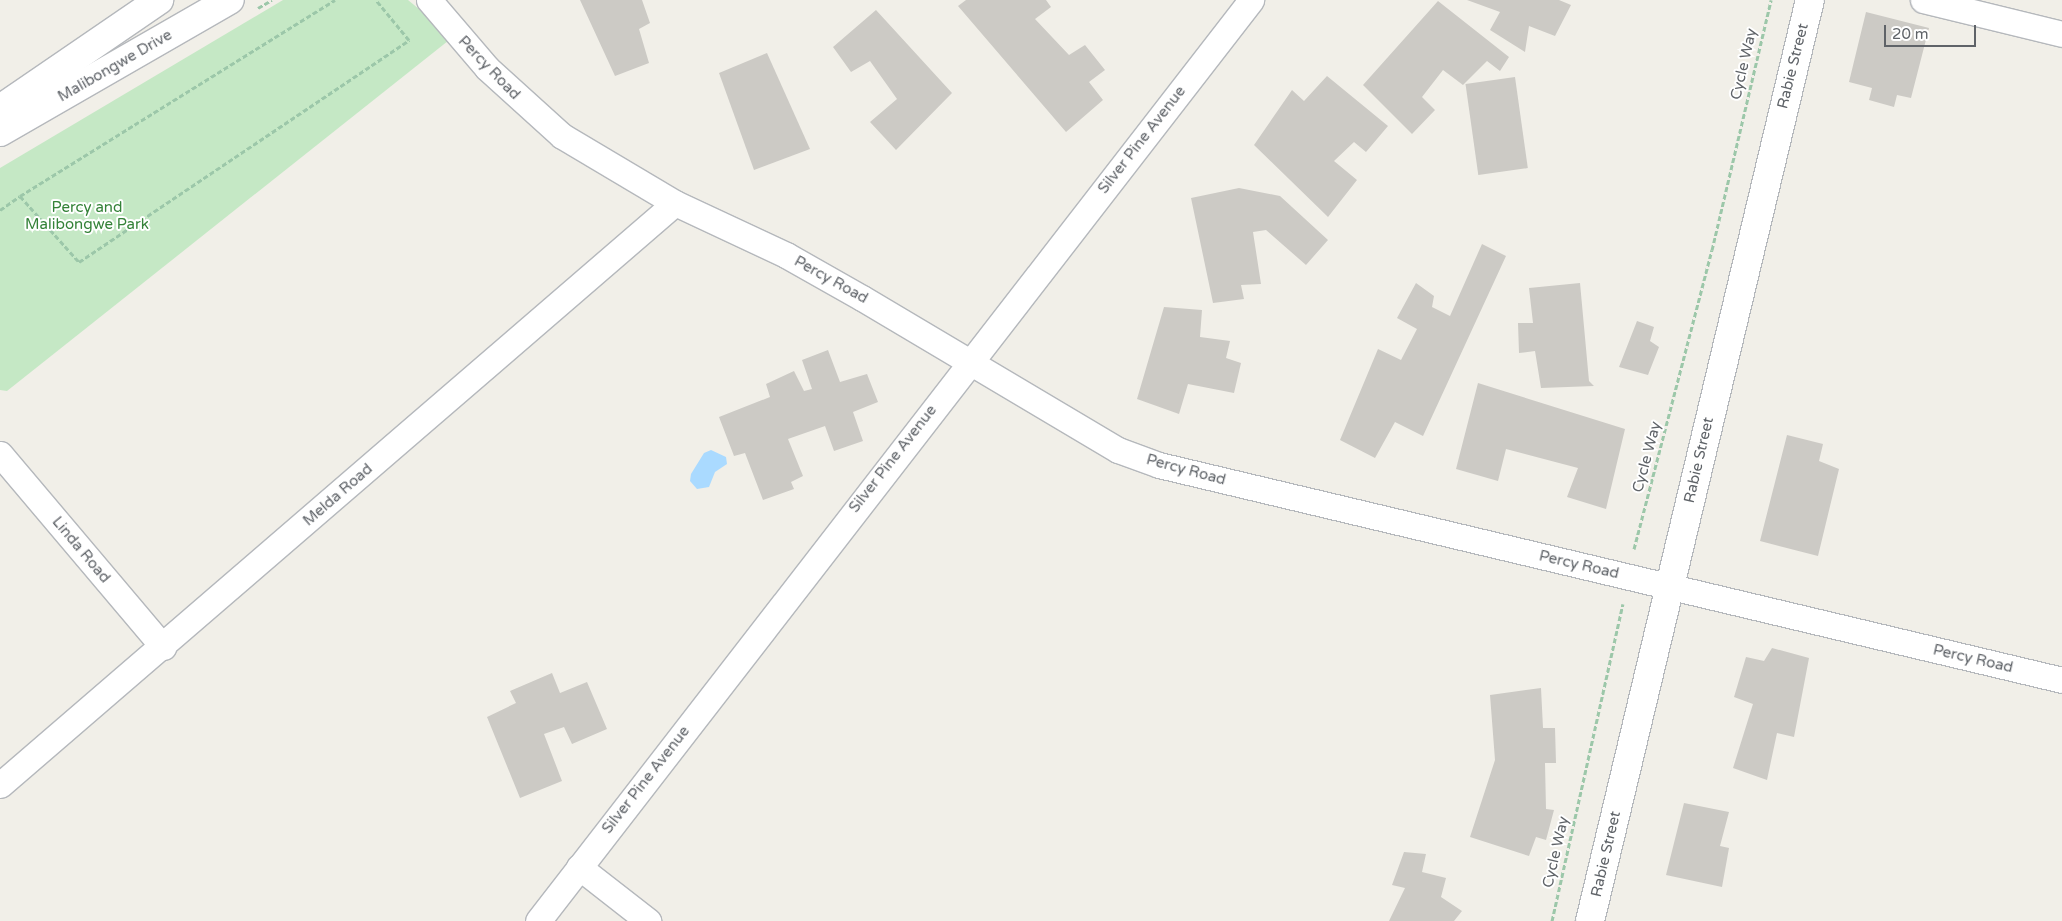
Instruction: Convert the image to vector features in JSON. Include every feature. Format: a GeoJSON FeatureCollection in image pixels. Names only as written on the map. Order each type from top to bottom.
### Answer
{"type":"FeatureCollection","features":[{"type":"Feature","properties":{"kind":"street","name":"Malibongwe Drive"},"geometry":{"type":"LineString","coordinates":[[0,109],[159,0]]}},
{"type":"Feature","properties":{"kind":"street","name":"Malibongwe Drive"},"geometry":{"type":"LineString","coordinates":[[0,132],[230,0]]}},
{"type":"Feature","properties":{"kind":"street","name":"Percy Road"},"geometry":{"type":"LineString","coordinates":[[429,0],[487,68],[562,136],[675,202],[786,255],[970,360],[1090,436],[1159,465],[2062,680]]}},
{"type":"Feature","properties":{"kind":"street","name":"Silver Pine Avenue"},"geometry":{"type":"LineString","coordinates":[[538,921],[970,360],[1251,0]]}},
{"type":"Feature","properties":{"kind":"street","name":"Rabie Street"},"geometry":{"type":"LineString","coordinates":[[1590,921],[1668,586],[1810,0]]}},
{"type":"Feature","properties":{"kind":"street"},"geometry":{"type":"LineString","coordinates":[[1923,0],[2062,34]]}},
{"type":"Feature","properties":{"kind":"street","name":"Melda Road"},"geometry":{"type":"LineString","coordinates":[[0,785],[163,647],[675,202]]}},
{"type":"Feature","properties":{"kind":"street","name":"Linda Road"},"geometry":{"type":"LineString","coordinates":[[0,454],[163,647]]}},
{"type":"Feature","properties":{"kind":"street"},"geometry":{"type":"LineString","coordinates":[[579,867],[648,921]]}},
{"type":"Feature","properties":{"kind":"path"},"geometry":{"type":"LineString","coordinates":[[0,210],[335,0]]}},
{"type":"Feature","properties":{"kind":"path"},"geometry":{"type":"LineString","coordinates":[[20,196],[79,262],[408,40],[376,0]]}},
{"type":"Feature","properties":{"kind":"path","name":"Cycle Way"},"geometry":{"type":"LineString","coordinates":[[1552,921],[1629,577],[1712,250],[1771,0]]}},
{"type":"Feature","properties":{"kind":"green space","name":"Percy and Malibongwe Park"},"geometry":{"type":"Polygon","coordinates":[[[283,0],[408,0],[453,37],[7,391],[0,390],[0,168],[283,0]]]}},
{"type":"Feature","properties":{"kind":"water"},"geometry":{"type":"Polygon","coordinates":[[[711,450],[726,457],[727,464],[715,472],[709,487],[697,489],[690,481],[691,474],[704,453],[711,450]]]}},
{"type":"Feature","properties":{"kind":"building"},"geometry":{"type":"Polygon","coordinates":[[[580,0],[642,0],[650,23],[639,29],[649,63],[615,76],[580,0]]]}},
{"type":"Feature","properties":{"kind":"building"},"geometry":{"type":"Polygon","coordinates":[[[966,0],[1046,0],[1051,7],[1035,19],[1069,55],[1085,45],[1105,70],[1089,82],[1103,100],[1066,132],[958,6],[966,0]]]}},
{"type":"Feature","properties":{"kind":"building"},"geometry":{"type":"Polygon","coordinates":[[[1467,0],[1559,0],[1571,5],[1555,36],[1529,26],[1525,52],[1490,30],[1500,12],[1467,0]]]}},
{"type":"Feature","properties":{"kind":"building"},"geometry":{"type":"Polygon","coordinates":[[[1438,1],[1509,57],[1500,71],[1487,61],[1463,85],[1443,70],[1422,97],[1435,110],[1412,134],[1363,85],[1438,1]]]}},
{"type":"Feature","properties":{"kind":"building"},"geometry":{"type":"Polygon","coordinates":[[[876,10],[952,93],[896,150],[870,122],[897,99],[870,61],[851,72],[833,47],[876,10]]]}},
{"type":"Feature","properties":{"kind":"building"},"geometry":{"type":"Polygon","coordinates":[[[1866,12],[1929,28],[1911,98],[1897,95],[1894,107],[1869,100],[1872,88],[1849,82],[1866,12]]]}},
{"type":"Feature","properties":{"kind":"building"},"geometry":{"type":"Polygon","coordinates":[[[767,53],[810,149],[754,170],[719,73],[767,53]]]}},
{"type":"Feature","properties":{"kind":"building"},"geometry":{"type":"Polygon","coordinates":[[[1327,76],[1388,126],[1366,152],[1354,142],[1334,161],[1357,180],[1328,217],[1254,145],[1292,90],[1304,101],[1327,76]]]}},
{"type":"Feature","properties":{"kind":"building"},"geometry":{"type":"Polygon","coordinates":[[[1515,77],[1528,168],[1478,175],[1465,84],[1515,77]]]}},
{"type":"Feature","properties":{"kind":"building"},"geometry":{"type":"Polygon","coordinates":[[[1239,188],[1280,196],[1328,240],[1306,265],[1266,230],[1253,232],[1261,284],[1241,285],[1244,299],[1213,303],[1191,198],[1239,188]]]}},
{"type":"Feature","properties":{"kind":"building"},"geometry":{"type":"Polygon","coordinates":[[[1482,244],[1506,256],[1423,436],[1395,422],[1375,458],[1340,440],[1378,349],[1401,360],[1417,329],[1397,318],[1416,283],[1434,296],[1432,307],[1450,316],[1482,244]]]}},
{"type":"Feature","properties":{"kind":"building"},"geometry":{"type":"Polygon","coordinates":[[[1580,283],[1589,381],[1594,386],[1541,388],[1535,351],[1519,353],[1518,323],[1533,323],[1529,288],[1580,283]]]}},
{"type":"Feature","properties":{"kind":"building"},"geometry":{"type":"Polygon","coordinates":[[[1164,307],[1202,310],[1200,337],[1230,341],[1226,358],[1241,363],[1234,393],[1188,384],[1179,414],[1137,399],[1164,307]]]}},
{"type":"Feature","properties":{"kind":"building"},"geometry":{"type":"Polygon","coordinates":[[[1637,321],[1654,327],[1650,341],[1659,347],[1648,375],[1619,367],[1637,321]]]}},
{"type":"Feature","properties":{"kind":"building"},"geometry":{"type":"Polygon","coordinates":[[[828,350],[840,382],[867,374],[878,402],[853,412],[863,441],[834,451],[825,426],[788,439],[803,476],[791,482],[794,489],[763,500],[745,453],[734,456],[719,417],[770,397],[766,384],[794,371],[804,391],[812,389],[802,360],[828,350]]]}},
{"type":"Feature","properties":{"kind":"building"},"geometry":{"type":"Polygon","coordinates":[[[1478,383],[1625,429],[1606,509],[1567,497],[1578,468],[1506,449],[1498,481],[1456,469],[1478,383]]]}},
{"type":"Feature","properties":{"kind":"building"},"geometry":{"type":"Polygon","coordinates":[[[1787,435],[1823,444],[1819,461],[1839,469],[1818,556],[1760,541],[1787,435]]]}},
{"type":"Feature","properties":{"kind":"building"},"geometry":{"type":"Polygon","coordinates":[[[1772,648],[1809,658],[1794,737],[1777,733],[1767,780],[1733,768],[1753,704],[1734,697],[1746,657],[1764,661],[1772,648]]]}},
{"type":"Feature","properties":{"kind":"building"},"geometry":{"type":"Polygon","coordinates":[[[552,673],[560,693],[587,682],[607,729],[572,744],[564,727],[544,734],[562,781],[520,798],[487,717],[516,703],[510,691],[552,673]]]}},
{"type":"Feature","properties":{"kind":"building"},"geometry":{"type":"Polygon","coordinates":[[[1541,688],[1543,728],[1555,728],[1556,763],[1545,763],[1546,809],[1554,810],[1546,840],[1536,837],[1529,856],[1470,837],[1495,760],[1490,695],[1541,688]]]}},
{"type":"Feature","properties":{"kind":"building"},"geometry":{"type":"Polygon","coordinates":[[[1684,803],[1729,812],[1720,846],[1729,848],[1722,887],[1666,875],[1684,803]]]}},
{"type":"Feature","properties":{"kind":"building"},"geometry":{"type":"Polygon","coordinates":[[[1404,852],[1426,854],[1422,872],[1446,878],[1441,897],[1462,911],[1454,921],[1389,921],[1405,888],[1392,885],[1404,852]]]}}]}
